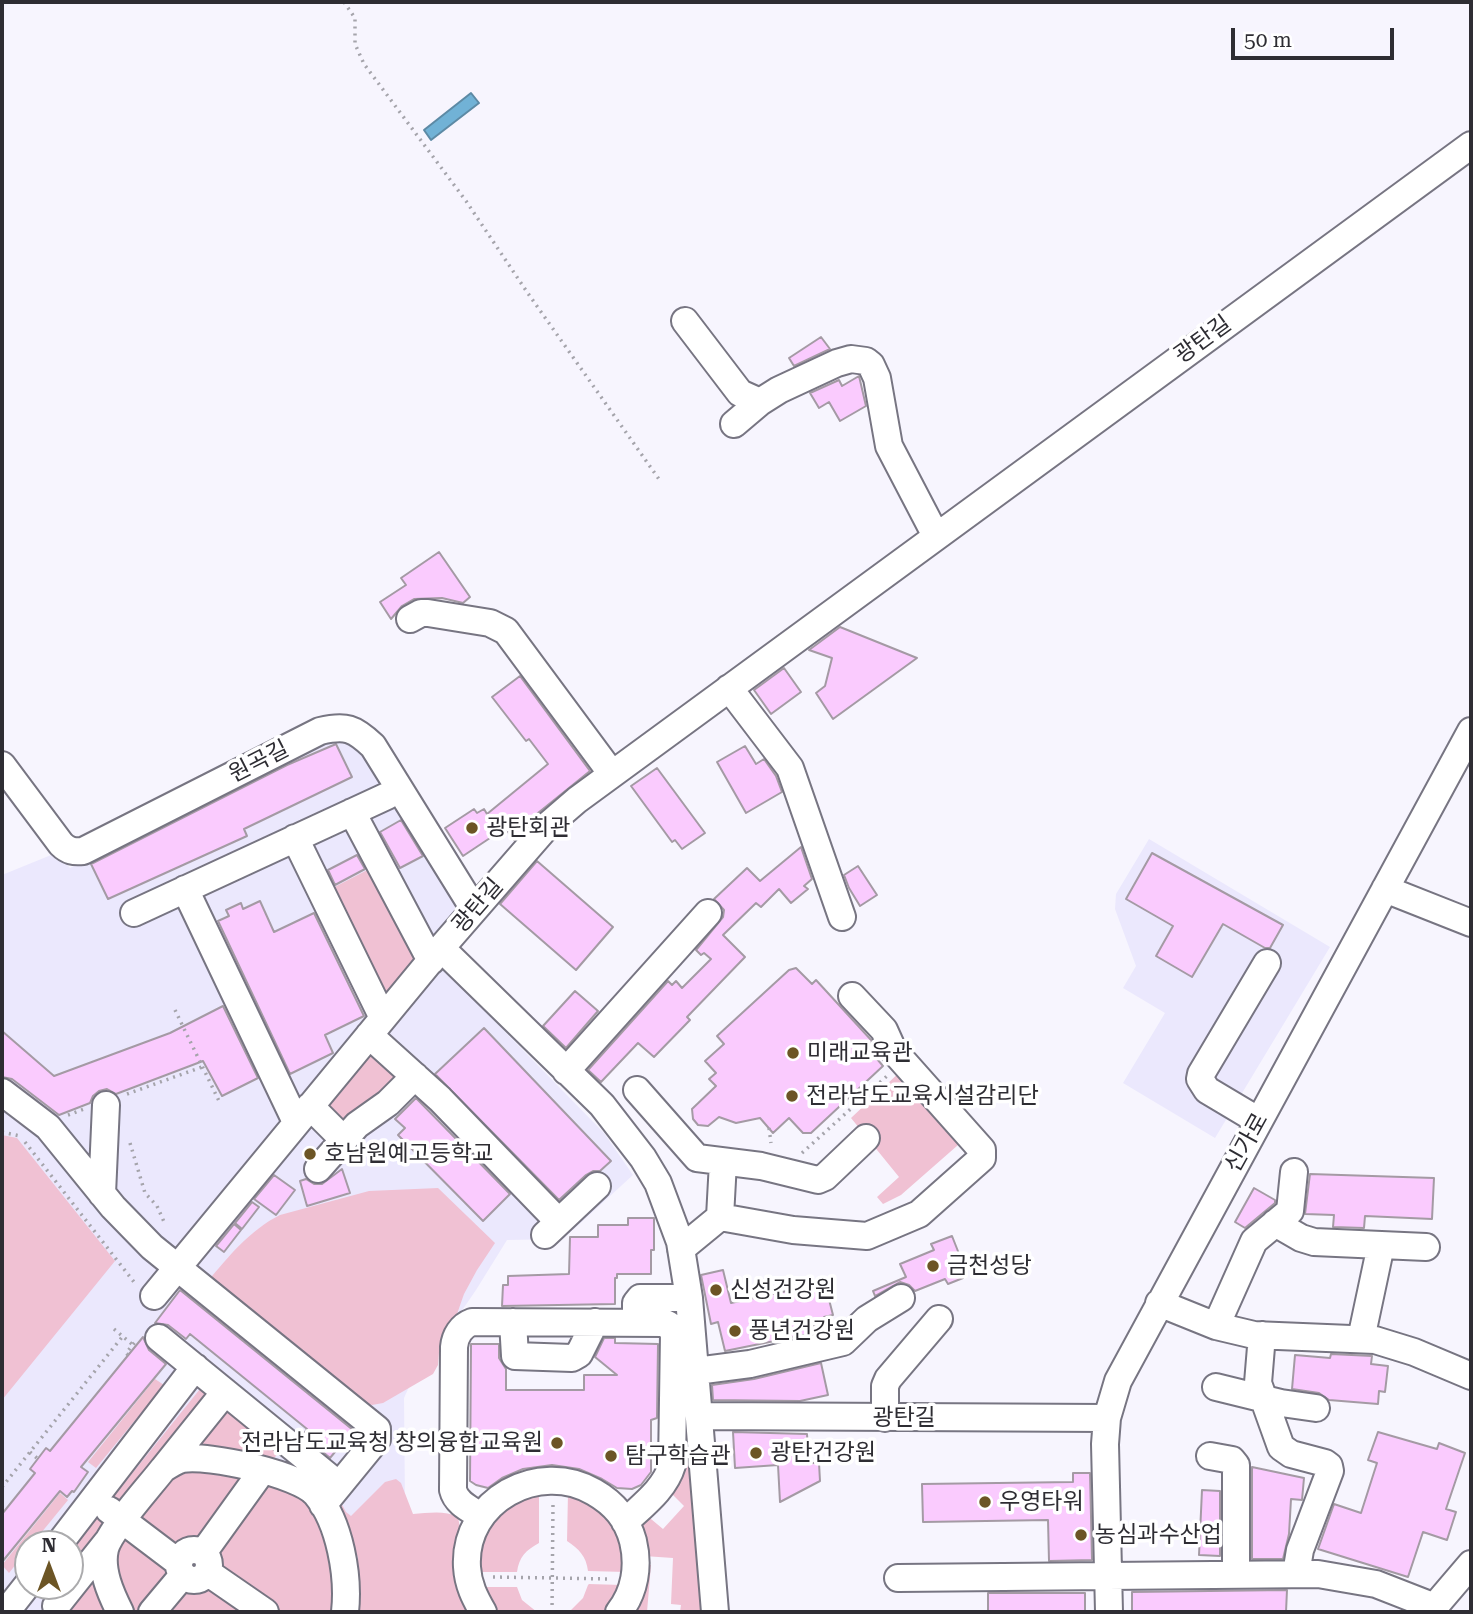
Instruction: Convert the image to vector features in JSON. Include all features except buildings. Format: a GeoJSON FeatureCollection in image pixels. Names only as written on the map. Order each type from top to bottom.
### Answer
{"type":"FeatureCollection","features":[{"type":"Feature","properties":{"kind":"street","name":"광탄길"},"geometry":{"type":"LineString","coordinates":[[715,1612],[689,1298],[681,1249],[658,1183],[643,1157],[601,1105],[436,954],[548,825],[577,800],[1471,145]]}},
{"type":"Feature","properties":{"kind":"street"},"geometry":{"type":"LineString","coordinates":[[685,321],[740,393],[760,402]]}},
{"type":"Feature","properties":{"kind":"street"},"geometry":{"type":"LineString","coordinates":[[734,424],[779,390],[837,363],[851,359],[866,361],[875,370],[888,446],[936,536]]}},
{"type":"Feature","properties":{"kind":"street"},"geometry":{"type":"LineString","coordinates":[[410,619],[421,613],[428,613],[489,623],[506,631],[612,774]]}},
{"type":"Feature","properties":{"kind":"street"},"geometry":{"type":"LineString","coordinates":[[729,688],[790,768],[842,917]]}},
{"type":"Feature","properties":{"kind":"street","name":"원곡길"},"geometry":{"type":"LineString","coordinates":[[2,765],[61,845],[77,852],[320,731],[347,728],[361,735],[373,746],[474,909]]}},
{"type":"Feature","properties":{"kind":"street","name":"신가로"},"geometry":{"type":"LineString","coordinates":[[1109,1612],[1105,1444],[1107,1418],[1118,1381],[1471,731]]}},
{"type":"Feature","properties":{"kind":"street"},"geometry":{"type":"LineString","coordinates":[[134,913],[387,796]]}},
{"type":"Feature","properties":{"kind":"street"},"geometry":{"type":"LineString","coordinates":[[146,1292],[177,1267],[436,954],[352,812]]}},
{"type":"Feature","properties":{"kind":"street"},"geometry":{"type":"LineString","coordinates":[[295,838],[376,1027],[415,1076],[447,1106],[552,1228],[597,1186]]}},
{"type":"Feature","properties":{"kind":"street"},"geometry":{"type":"LineString","coordinates":[[185,889],[303,1114],[344,1140]]}},
{"type":"Feature","properties":{"kind":"street"},"geometry":{"type":"LineString","coordinates":[[1385,889],[1471,923]]}},
{"type":"Feature","properties":{"kind":"street"},"geometry":{"type":"LineString","coordinates":[[566,1071],[708,913]]}},
{"type":"Feature","properties":{"kind":"street"},"geometry":{"type":"LineString","coordinates":[[1259,1121],[1207,1090],[1200,1079],[1268,963]]}},
{"type":"Feature","properties":{"kind":"street"},"geometry":{"type":"LineString","coordinates":[[720,1217],[768,1227],[867,1236],[919,1214],[984,1155],[893,1050],[884,1030],[852,996]]}},
{"type":"Feature","properties":{"kind":"street"},"geometry":{"type":"LineString","coordinates":[[318,1169],[360,1122],[388,1102],[415,1076]]}},
{"type":"Feature","properties":{"kind":"street"},"geometry":{"type":"LineString","coordinates":[[637,1090],[690,1152],[701,1159],[761,1166],[818,1180],[825,1177],[866,1139]]}},
{"type":"Feature","properties":{"kind":"street"},"geometry":{"type":"LineString","coordinates":[[2,1092],[48,1127],[102,1194],[152,1247],[377,1429],[377,1439],[331,1495]]}},
{"type":"Feature","properties":{"kind":"street"},"geometry":{"type":"LineString","coordinates":[[102,1194],[106,1105]]}},
{"type":"Feature","properties":{"kind":"street"},"geometry":{"type":"LineString","coordinates":[[681,1249],[720,1217],[723,1162]]}},
{"type":"Feature","properties":{"kind":"street"},"geometry":{"type":"LineString","coordinates":[[1216,1326],[1254,1241],[1290,1211],[1294,1172]]}},
{"type":"Feature","properties":{"kind":"street"},"geometry":{"type":"LineString","coordinates":[[1275,1223],[1314,1242],[1426,1247]]}},
{"type":"Feature","properties":{"kind":"street"},"geometry":{"type":"LineString","coordinates":[[1362,1339],[1381,1245]]}},
{"type":"Feature","properties":{"kind":"street"},"geometry":{"type":"LineString","coordinates":[[648,1323],[636,1303],[640,1298],[689,1298]]}},
{"type":"Feature","properties":{"kind":"street"},"geometry":{"type":"LineString","coordinates":[[696,1371],[750,1364],[843,1342],[867,1319],[901,1298]]}},
{"type":"Feature","properties":{"kind":"street"},"geometry":{"type":"LineString","coordinates":[[1159,1303],[1216,1326],[1262,1335],[1362,1339],[1396,1345],[1471,1376]]}},
{"type":"Feature","properties":{"kind":"street"},"geometry":{"type":"LineString","coordinates":[[885,1418],[885,1387],[888,1379],[939,1319]]}},
{"type":"Feature","properties":{"kind":"street"},"geometry":{"type":"LineString","coordinates":[[481,1516],[460,1503],[454,1495],[455,1342],[464,1326],[472,1322],[669,1325],[674,1334],[672,1465],[659,1490],[625,1522]]}},
{"type":"Feature","properties":{"kind":"street"},"geometry":{"type":"LineString","coordinates":[[513,1322],[515,1356],[572,1358],[579,1354],[595,1322]]}},
{"type":"Feature","properties":{"kind":"street"},"geometry":{"type":"LineString","coordinates":[[1262,1335],[1258,1377],[1263,1399],[1281,1447],[1285,1451],[1329,1466],[1329,1477],[1300,1550],[1296,1574]]}},
{"type":"Feature","properties":{"kind":"street"},"geometry":{"type":"LineString","coordinates":[[150,1337],[195,1367],[225,1392],[331,1495],[347,1593],[345,1612]]}},
{"type":"Feature","properties":{"kind":"street"},"geometry":{"type":"LineString","coordinates":[[70,1530],[195,1367]]}},
{"type":"Feature","properties":{"kind":"street"},"geometry":{"type":"LineString","coordinates":[[1216,1387],[1316,1408]]}},
{"type":"Feature","properties":{"kind":"street"},"geometry":{"type":"LineString","coordinates":[[56,1606],[225,1392]]}},
{"type":"Feature","properties":{"kind":"street","name":"광탄길"},"geometry":{"type":"LineString","coordinates":[[700,1416],[1107,1418]]}},
{"type":"Feature","properties":{"kind":"street"},"geometry":{"type":"LineString","coordinates":[[1210,1456],[1232,1461],[1236,1465],[1236,1575]]}},
{"type":"Feature","properties":{"kind":"street"},"geometry":{"type":"LineString","coordinates":[[163,1469],[172,1463],[193,1458],[228,1461],[331,1495]]}},
{"type":"Feature","properties":{"kind":"street"},"geometry":{"type":"LineString","coordinates":[[152,1612],[193,1566],[262,1471]]}},
{"type":"Feature","properties":{"kind":"street"},"geometry":{"type":"LineString","coordinates":[[483,1612],[471,1591],[466,1565],[471,1538],[481,1516],[503,1495],[527,1483],[555,1479],[582,1485],[607,1500],[620,1512],[625,1522],[634,1548],[635,1576],[632,1591],[619,1612]]}},
{"type":"Feature","properties":{"kind":"street"},"geometry":{"type":"LineString","coordinates":[[94,1498],[123,1521],[265,1612]]}},
{"type":"Feature","properties":{"kind":"street"},"geometry":{"type":"LineString","coordinates":[[107,1542],[104,1551],[105,1569],[120,1612]]}},
{"type":"Feature","properties":{"kind":"street"},"geometry":{"type":"LineString","coordinates":[[898,1578],[1296,1574],[1358,1579],[1395,1590],[1433,1609],[1471,1564]]}},
{"type":"Feature","properties":{"kind":"path"},"geometry":{"type":"LineString","coordinates":[[344,2],[355,18],[355,44],[364,64],[466,201],[661,482]]}},
{"type":"Feature","properties":{"kind":"path"},"geometry":{"type":"LineString","coordinates":[[175,1010],[220,1103]]}},
{"type":"Feature","properties":{"kind":"path"},"geometry":{"type":"LineString","coordinates":[[797,1155],[891,1072]]}},
{"type":"Feature","properties":{"kind":"path"},"geometry":{"type":"LineString","coordinates":[[769,1128],[770,1141],[774,1147]]}},
{"type":"Feature","properties":{"kind":"path"},"geometry":{"type":"LineString","coordinates":[[2,1132],[22,1137],[146,1292]]}},
{"type":"Feature","properties":{"kind":"path"},"geometry":{"type":"LineString","coordinates":[[127,1134],[145,1194],[157,1206],[166,1227]]}},
{"type":"Feature","properties":{"kind":"path"},"geometry":{"type":"LineString","coordinates":[[114,1329],[133,1345]]}},
{"type":"Feature","properties":{"kind":"path"},"geometry":{"type":"LineString","coordinates":[[2,1487],[123,1336]]}},
{"type":"Feature","properties":{"kind":"path"},"geometry":{"type":"LineString","coordinates":[[128,1355],[126,1353],[133,1345],[150,1337]]}},
{"type":"Feature","properties":{"kind":"path"},"geometry":{"type":"LineString","coordinates":[[30,1452],[38,1459]]}},
{"type":"Feature","properties":{"kind":"path"},"geometry":{"type":"LineString","coordinates":[[552,1612],[553,1501]]}},
{"type":"Feature","properties":{"kind":"path"},"geometry":{"type":"LineString","coordinates":[[492,1577],[612,1579]]}},
{"type":"Feature","properties":{"kind":"shaded area","name":"호남원예고등학교"},"geometry":{"type":"Polygon","coordinates":[[[327,737],[349,741],[363,751],[457,907],[428,953],[604,1133],[633,1175],[563,1239],[507,1240],[408,1389],[404,1398],[406,1612],[2,1612],[2,875],[56,853],[70,868],[327,737]]]}},
{"type":"Feature","properties":{"kind":"shaded area"},"geometry":{"type":"Polygon","coordinates":[[[1149,839],[1330,947],[1215,1138],[1123,1083],[1165,1013],[1123,988],[1136,966],[1115,909],[1116,894],[1149,839]]]}},
{"type":"Feature","properties":{"kind":"shaded area"},"geometry":{"type":"Polygon","coordinates":[[[375,866],[422,956],[384,1004],[325,892],[375,866]]]}},
{"type":"Feature","properties":{"kind":"shaded area"},"geometry":{"type":"Polygon","coordinates":[[[369,1043],[404,1075],[348,1129],[321,1097],[369,1043]]]}},
{"type":"Feature","properties":{"kind":"shaded area"},"geometry":{"type":"Polygon","coordinates":[[[903,1069],[966,1138],[901,1195],[883,1204],[877,1197],[899,1177],[851,1118],[903,1069]]]}},
{"type":"Feature","properties":{"kind":"shaded area"},"geometry":{"type":"Polygon","coordinates":[[[2,1135],[17,1138],[115,1261],[2,1400],[2,1135]]]}},
{"type":"Feature","properties":{"kind":"shaded area"},"geometry":{"type":"Polygon","coordinates":[[[438,1188],[495,1243],[464,1294],[450,1334],[439,1352],[438,1365],[433,1374],[383,1403],[372,1405],[361,1402],[208,1281],[250,1236],[280,1215],[369,1191],[438,1188]]]}},
{"type":"Feature","properties":{"kind":"shaded area"},"geometry":{"type":"Polygon","coordinates":[[[683,1370],[706,1612],[680,1612],[681,1605],[671,1604],[673,1558],[644,1556],[641,1526],[645,1514],[663,1529],[684,1506],[667,1489],[683,1370]]]}},
{"type":"Feature","properties":{"kind":"shaded area"},"geometry":{"type":"Polygon","coordinates":[[[155,1379],[164,1385],[96,1468],[88,1462],[155,1379]]]}},
{"type":"Feature","properties":{"kind":"shaded area"},"geometry":{"type":"Polygon","coordinates":[[[200,1389],[213,1400],[127,1506],[114,1496],[200,1389]]]}},
{"type":"Feature","properties":{"kind":"shaded area"},"geometry":{"type":"Polygon","coordinates":[[[225,1400],[282,1449],[269,1464],[188,1455],[225,1400]]]}},
{"type":"Feature","properties":{"kind":"shaded area"},"geometry":{"type":"Polygon","coordinates":[[[174,1469],[247,1472],[200,1547],[178,1548],[145,1524],[141,1516],[174,1469]]]}},
{"type":"Feature","properties":{"kind":"shaded area"},"geometry":{"type":"Polygon","coordinates":[[[396,1479],[401,1483],[413,1514],[442,1513],[458,1517],[476,1612],[353,1612],[358,1558],[335,1500],[340,1501],[351,1516],[385,1482],[396,1479]]]}},
{"type":"Feature","properties":{"kind":"shaded area"},"geometry":{"type":"Polygon","coordinates":[[[266,1482],[306,1496],[323,1526],[336,1583],[331,1612],[275,1612],[214,1564],[214,1557],[266,1482]]]}},
{"type":"Feature","properties":{"kind":"shaded area"},"geometry":{"type":"Polygon","coordinates":[[[531,1490],[539,1495],[539,1543],[524,1554],[517,1572],[479,1572],[478,1550],[487,1523],[531,1490]]]}},
{"type":"Feature","properties":{"kind":"shaded area"},"geometry":{"type":"Polygon","coordinates":[[[60,1493],[68,1500],[43,1530],[30,1530],[60,1493]]]}},
{"type":"Feature","properties":{"kind":"shaded area"},"geometry":{"type":"Polygon","coordinates":[[[568,1493],[614,1512],[626,1572],[588,1571],[581,1553],[567,1541],[568,1493]]]}},
{"type":"Feature","properties":{"kind":"shaded area"},"geometry":{"type":"Polygon","coordinates":[[[97,1515],[110,1525],[84,1558],[84,1531],[97,1515]]]}},
{"type":"Feature","properties":{"kind":"shaded area"},"geometry":{"type":"Polygon","coordinates":[[[123,1533],[173,1569],[142,1612],[131,1612],[113,1560],[123,1533]]]}},
{"type":"Feature","properties":{"kind":"shaded area"},"geometry":{"type":"Polygon","coordinates":[[[14,1550],[14,1567],[9,1573],[2,1565],[14,1550]]]}},
{"type":"Feature","properties":{"kind":"shaded area"},"geometry":{"type":"Polygon","coordinates":[[[98,1556],[112,1612],[60,1612],[68,1600],[84,1600],[84,1577],[98,1556]]]}},
{"type":"Feature","properties":{"kind":"shaded area"},"geometry":{"type":"Polygon","coordinates":[[[644,1564],[651,1565],[647,1612],[628,1612],[644,1564]]]}},
{"type":"Feature","properties":{"kind":"shaded area"},"geometry":{"type":"Polygon","coordinates":[[[189,1582],[203,1584],[248,1612],[160,1612],[189,1582]]]}},
{"type":"Feature","properties":{"kind":"shaded area"},"geometry":{"type":"Polygon","coordinates":[[[588,1585],[622,1585],[605,1612],[569,1612],[583,1598],[588,1585]]]}},
{"type":"Feature","properties":{"kind":"shaded area"},"geometry":{"type":"Polygon","coordinates":[[[482,1587],[517,1587],[522,1600],[537,1612],[498,1612],[489,1603],[482,1587]]]}},
{"type":"Feature","properties":{"kind":"water"},"geometry":{"type":"Polygon","coordinates":[[[471,93],[479,103],[431,140],[424,130],[471,93]]]}},
{"type":"Feature","properties":{"kind":"place","name":"광탄회관"},"geometry":{"type":"Point","coordinates":[472,828]}},
{"type":"Feature","properties":{"kind":"place","name":"미래교육관"},"geometry":{"type":"Point","coordinates":[793,1053]}},
{"type":"Feature","properties":{"kind":"place","name":"전라남도교육시설감리단"},"geometry":{"type":"Point","coordinates":[792,1096]}},
{"type":"Feature","properties":{"kind":"place","name":"호남원예고등학교"},"geometry":{"type":"Point","coordinates":[310,1154]}},
{"type":"Feature","properties":{"kind":"place","name":"금천성당"},"geometry":{"type":"Point","coordinates":[933,1266]}},
{"type":"Feature","properties":{"kind":"place","name":"신성건강원"},"geometry":{"type":"Point","coordinates":[716,1290]}},
{"type":"Feature","properties":{"kind":"place","name":"풍년건강원"},"geometry":{"type":"Point","coordinates":[735,1331]}},
{"type":"Feature","properties":{"kind":"place","name":"전라남도교육청 창의융합교육원"},"geometry":{"type":"Point","coordinates":[557,1443]}},
{"type":"Feature","properties":{"kind":"place","name":"광탄건강원"},"geometry":{"type":"Point","coordinates":[756,1453]}},
{"type":"Feature","properties":{"kind":"place","name":"탐구학습관"},"geometry":{"type":"Point","coordinates":[611,1456]}},
{"type":"Feature","properties":{"kind":"place","name":"우영타워"},"geometry":{"type":"Point","coordinates":[985,1502]}},
{"type":"Feature","properties":{"kind":"place","name":"농심과수산업"},"geometry":{"type":"Point","coordinates":[1081,1535]}}]}
